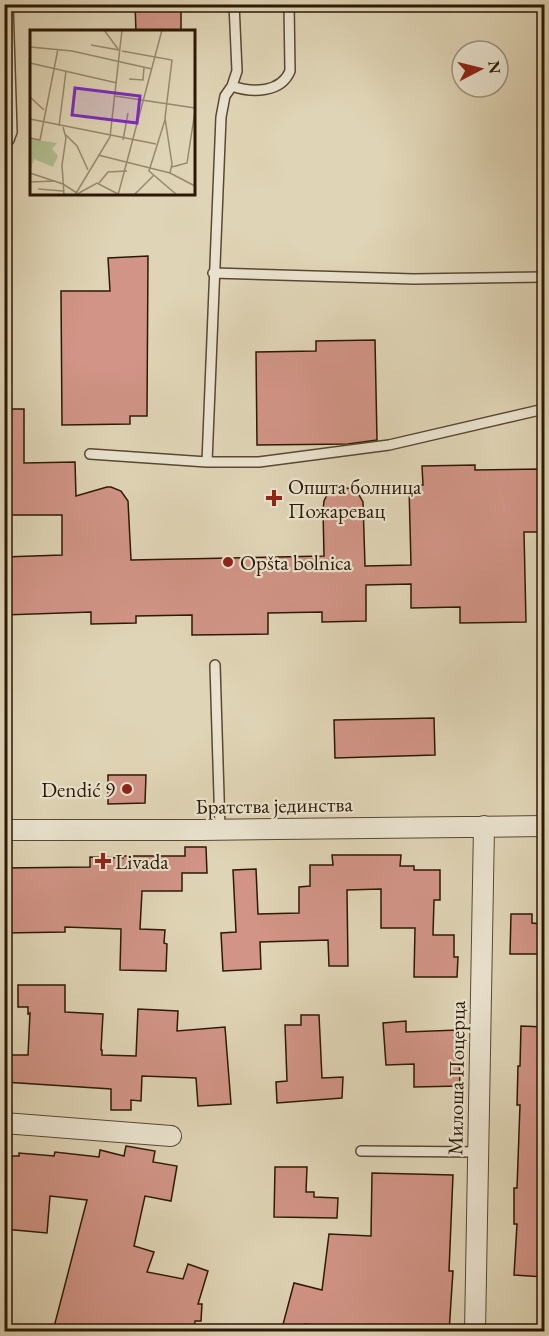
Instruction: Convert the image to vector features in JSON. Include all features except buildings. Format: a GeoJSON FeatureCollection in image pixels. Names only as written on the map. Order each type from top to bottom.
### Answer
{"type":"FeatureCollection","features":[{"type":"Feature","properties":{"kind":"street","name":"Милоша Поцерца"},"geometry":{"type":"LineString","coordinates":[[475,1332],[484,826]]}},
{"type":"Feature","properties":{"kind":"street","name":"Братства јединства"},"geometry":{"type":"LineString","coordinates":[[4,830],[544,826]]}},
{"type":"Feature","properties":{"kind":"street"},"geometry":{"type":"LineString","coordinates":[[4,1123],[171,1136]]}},
{"type":"Feature","properties":{"kind":"lane"},"geometry":{"type":"LineString","coordinates":[[4,145],[12,132],[8,4]]}},
{"type":"Feature","properties":{"kind":"lane"},"geometry":{"type":"LineString","coordinates":[[207,462],[221,117],[225,96],[237,72],[234,4]]}},
{"type":"Feature","properties":{"kind":"lane"},"geometry":{"type":"LineString","coordinates":[[232,86],[247,89],[271,88],[279,85],[288,76],[290,71],[289,4]]}},
{"type":"Feature","properties":{"kind":"lane"},"geometry":{"type":"LineString","coordinates":[[213,273],[414,279],[544,277]]}},
{"type":"Feature","properties":{"kind":"lane"},"geometry":{"type":"LineString","coordinates":[[90,454],[207,462],[259,462],[388,445],[544,409]]}},
{"type":"Feature","properties":{"kind":"lane"},"geometry":{"type":"LineString","coordinates":[[215,665],[220,829]]}},
{"type":"Feature","properties":{"kind":"lane"},"geometry":{"type":"LineString","coordinates":[[361,1151],[478,1152]]}},
{"type":"Feature","properties":{"kind":"place","name":"Општа болница Пожаревац"},"geometry":{"type":"Point","coordinates":[274,498]}},
{"type":"Feature","properties":{"kind":"place","name":"Opšta bolnica"},"geometry":{"type":"Point","coordinates":[228,562]}},
{"type":"Feature","properties":{"kind":"place","name":"Dendić 9"},"geometry":{"type":"Point","coordinates":[127,789]}},
{"type":"Feature","properties":{"kind":"place","name":"Livada"},"geometry":{"type":"Point","coordinates":[103,861]}}]}
